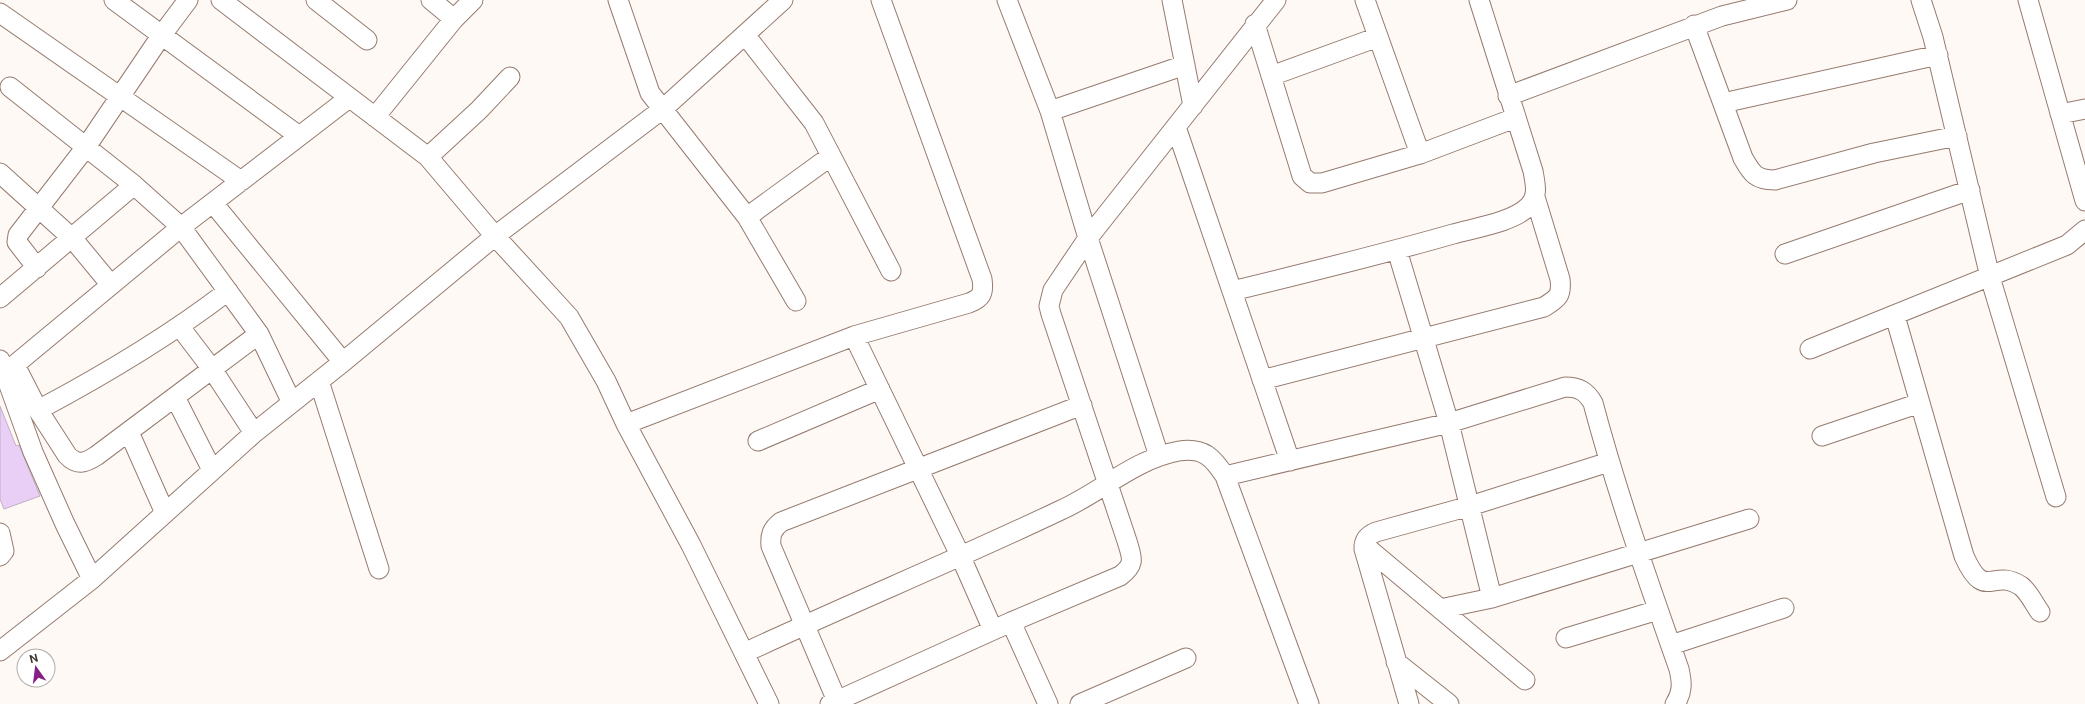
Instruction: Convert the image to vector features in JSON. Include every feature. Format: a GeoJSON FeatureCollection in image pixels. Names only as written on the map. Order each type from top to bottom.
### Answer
{"type":"FeatureCollection","features":[{"type":"Feature","properties":{"kind":"street"},"geometry":{"type":"LineString","coordinates":[[114,0],[299,136]]}},
{"type":"Feature","properties":{"kind":"street"},"geometry":{"type":"LineString","coordinates":[[37,268],[20,247],[17,239],[86,147],[161,36],[188,0]]}},
{"type":"Feature","properties":{"kind":"street"},"geometry":{"type":"LineString","coordinates":[[221,0],[428,157],[495,236],[569,317],[606,381],[626,424],[691,545],[769,704]]}},
{"type":"Feature","properties":{"kind":"street"},"geometry":{"type":"LineString","coordinates":[[316,0],[367,40]]}},
{"type":"Feature","properties":{"kind":"street"},"geometry":{"type":"LineString","coordinates":[[430,0],[454,19]]}},
{"type":"Feature","properties":{"kind":"street"},"geometry":{"type":"LineString","coordinates":[[375,117],[454,19],[473,0]]}},
{"type":"Feature","properties":{"kind":"street"},"geometry":{"type":"LineString","coordinates":[[618,0],[650,93],[664,108],[747,217],[796,301]]}},
{"type":"Feature","properties":{"kind":"street"},"geometry":{"type":"LineString","coordinates":[[0,651],[92,578],[254,433],[343,362],[495,236],[664,108],[746,36],[783,0]]}},
{"type":"Feature","properties":{"kind":"street"},"geometry":{"type":"LineString","coordinates":[[626,424],[854,336],[978,300],[984,293],[982,279],[882,0]]}},
{"type":"Feature","properties":{"kind":"street"},"geometry":{"type":"LineString","coordinates":[[1007,0],[1050,111],[1088,238],[1159,456]]}},
{"type":"Feature","properties":{"kind":"street"},"geometry":{"type":"LineString","coordinates":[[1172,0],[1193,106]]}},
{"type":"Feature","properties":{"kind":"street"},"geometry":{"type":"LineString","coordinates":[[1082,405],[918,467],[781,522],[774,528],[770,536],[771,546],[805,625],[833,702],[1011,622],[1120,576],[1130,567],[1131,554],[1108,483],[1082,405],[1049,306],[1050,297],[1058,282],[1088,238],[1193,106],[1255,24],[1276,0]]}},
{"type":"Feature","properties":{"kind":"street"},"geometry":{"type":"LineString","coordinates":[[1366,0],[1420,154]]}},
{"type":"Feature","properties":{"kind":"street"},"geometry":{"type":"LineString","coordinates":[[1262,380],[1544,307],[1557,299],[1561,290],[1560,279],[1535,197],[1536,186],[1533,171],[1508,96],[1479,0]]}},
{"type":"Feature","properties":{"kind":"street"},"geometry":{"type":"LineString","coordinates":[[1508,96],[1694,25],[1722,16],[1787,0]]}},
{"type":"Feature","properties":{"kind":"street"},"geometry":{"type":"LineString","coordinates":[[1921,0],[1938,55],[1990,277],[2056,497]]}},
{"type":"Feature","properties":{"kind":"street"},"geometry":{"type":"LineString","coordinates":[[2028,0],[2085,201]]}},
{"type":"Feature","properties":{"kind":"street"},"geometry":{"type":"LineString","coordinates":[[0,13],[241,181]]}},
{"type":"Feature","properties":{"kind":"street"},"geometry":{"type":"LineString","coordinates":[[1255,24],[1302,176],[1310,183],[1322,183],[1420,154],[1515,118]]}},
{"type":"Feature","properties":{"kind":"street"},"geometry":{"type":"LineString","coordinates":[[1694,25],[1743,158],[1750,170],[1757,177],[1764,180],[1775,180],[1874,153],[1957,136]]}},
{"type":"Feature","properties":{"kind":"street"},"geometry":{"type":"LineString","coordinates":[[746,36],[814,123],[891,271]]}},
{"type":"Feature","properties":{"kind":"street"},"geometry":{"type":"LineString","coordinates":[[1271,76],[1378,37]]}},
{"type":"Feature","properties":{"kind":"street"},"geometry":{"type":"LineString","coordinates":[[1723,103],[1938,55]]}},
{"type":"Feature","properties":{"kind":"street"},"geometry":{"type":"LineString","coordinates":[[1050,111],[1185,65]]}},
{"type":"Feature","properties":{"kind":"street"},"geometry":{"type":"LineString","coordinates":[[428,157],[479,110],[510,77]]}},
{"type":"Feature","properties":{"kind":"street"},"geometry":{"type":"LineString","coordinates":[[10,87],[134,185],[181,228],[259,334],[292,403]]}},
{"type":"Feature","properties":{"kind":"street"},"geometry":{"type":"LineString","coordinates":[[7,366],[181,228],[349,98]]}},
{"type":"Feature","properties":{"kind":"street"},"geometry":{"type":"LineString","coordinates":[[2060,114],[2085,109]]}},
{"type":"Feature","properties":{"kind":"street"},"geometry":{"type":"LineString","coordinates":[[1176,127],[1290,461]]}},
{"type":"Feature","properties":{"kind":"street"},"geometry":{"type":"LineString","coordinates":[[747,217],[831,156]]}},
{"type":"Feature","properties":{"kind":"street"},"geometry":{"type":"LineString","coordinates":[[0,173],[40,207],[73,238],[111,285]]}},
{"type":"Feature","properties":{"kind":"street"},"geometry":{"type":"LineString","coordinates":[[0,298],[134,185]]}},
{"type":"Feature","properties":{"kind":"street"},"geometry":{"type":"LineString","coordinates":[[1785,254],[1970,190]]}},
{"type":"Feature","properties":{"kind":"street"},"geometry":{"type":"LineString","coordinates":[[1232,291],[1397,250],[1495,222],[1516,215],[1529,206],[1535,197]]}},
{"type":"Feature","properties":{"kind":"street"},"geometry":{"type":"LineString","coordinates":[[213,203],[343,362]]}},
{"type":"Feature","properties":{"kind":"street"},"geometry":{"type":"LineString","coordinates":[[1810,349],[1895,316],[2067,245],[2085,230]]}},
{"type":"Feature","properties":{"kind":"street"},"geometry":{"type":"LineString","coordinates":[[1397,250],[1449,423],[1492,598]]}},
{"type":"Feature","properties":{"kind":"street"},"geometry":{"type":"LineString","coordinates":[[38,410],[82,387],[180,327],[228,291]]}},
{"type":"Feature","properties":{"kind":"street"},"geometry":{"type":"LineString","coordinates":[[1895,316],[1964,556],[1971,573],[1981,581],[1988,582],[2002,580],[2015,583],[2023,588],[2040,612]]}},
{"type":"Feature","properties":{"kind":"street"},"geometry":{"type":"LineString","coordinates":[[180,327],[212,369],[254,433]]}},
{"type":"Feature","properties":{"kind":"street"},"geometry":{"type":"LineString","coordinates":[[7,366],[67,455],[76,462],[87,461],[129,432],[259,334]]}},
{"type":"Feature","properties":{"kind":"street"},"geometry":{"type":"LineString","coordinates":[[854,336],[960,555],[993,630]]}},
{"type":"Feature","properties":{"kind":"street"},"geometry":{"type":"LineString","coordinates":[[7,366],[33,452],[65,524],[92,578]]}},
{"type":"Feature","properties":{"kind":"street"},"geometry":{"type":"LineString","coordinates":[[319,381],[379,569]]}},
{"type":"Feature","properties":{"kind":"street"},"geometry":{"type":"LineString","coordinates":[[1225,476],[1449,423],[1565,387],[1581,389],[1588,395],[1593,403],[1609,462],[1638,553],[1671,645],[1682,681],[1681,691],[1675,704]]}},
{"type":"Feature","properties":{"kind":"street"},"geometry":{"type":"LineString","coordinates":[[758,441],[880,389]]}},
{"type":"Feature","properties":{"kind":"street"},"geometry":{"type":"LineString","coordinates":[[175,397],[212,470]]}},
{"type":"Feature","properties":{"kind":"street"},"geometry":{"type":"LineString","coordinates":[[1822,436],[1920,403]]}},
{"type":"Feature","properties":{"kind":"street"},"geometry":{"type":"LineString","coordinates":[[129,432],[165,513]]}},
{"type":"Feature","properties":{"kind":"street"},"geometry":{"type":"LineString","coordinates":[[744,653],[1063,509],[1122,474],[1159,456],[1180,451],[1195,450],[1214,459],[1225,476],[1309,704]]}},
{"type":"Feature","properties":{"kind":"street"},"geometry":{"type":"LineString","coordinates":[[1408,704],[1364,545],[1367,537],[1376,532],[1470,506],[1609,462]]}},
{"type":"Feature","properties":{"kind":"street"},"geometry":{"type":"LineString","coordinates":[[1440,609],[1492,598],[1749,519]]}},
{"type":"Feature","properties":{"kind":"street"},"geometry":{"type":"LineString","coordinates":[[0,533],[4,550],[0,556]]}},
{"type":"Feature","properties":{"kind":"street"},"geometry":{"type":"LineString","coordinates":[[1364,545],[1525,680]]}},
{"type":"Feature","properties":{"kind":"street"},"geometry":{"type":"LineString","coordinates":[[1671,645],[1784,608]]}},
{"type":"Feature","properties":{"kind":"street"},"geometry":{"type":"LineString","coordinates":[[1566,638],[1658,610]]}},
{"type":"Feature","properties":{"kind":"street"},"geometry":{"type":"LineString","coordinates":[[1011,622],[1048,704]]}},
{"type":"Feature","properties":{"kind":"street"},"geometry":{"type":"LineString","coordinates":[[1080,704],[1186,658]]}},
{"type":"Feature","properties":{"kind":"street"},"geometry":{"type":"LineString","coordinates":[[1396,662],[1449,704]]}},
{"type":"Feature","properties":{"kind":"building"},"geometry":{"type":"Polygon","coordinates":[[[0,406],[16,446],[19,445],[40,496],[4,509],[0,499],[0,406]]]}}]}
